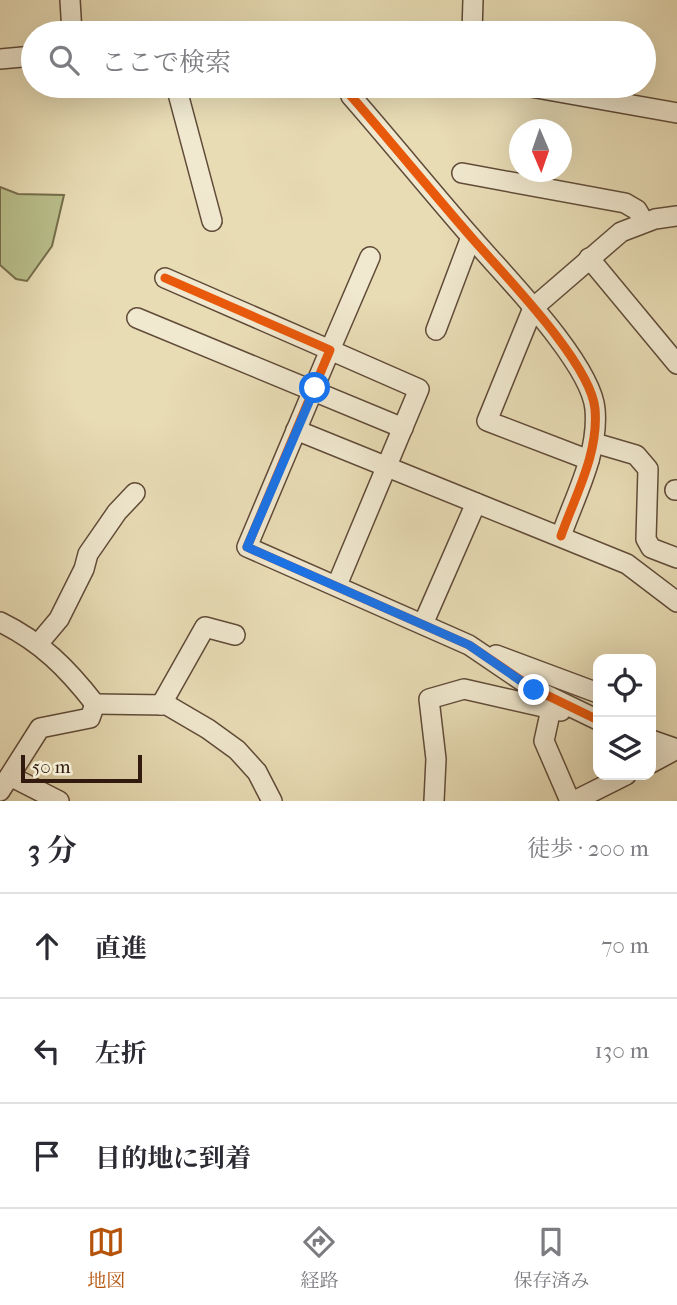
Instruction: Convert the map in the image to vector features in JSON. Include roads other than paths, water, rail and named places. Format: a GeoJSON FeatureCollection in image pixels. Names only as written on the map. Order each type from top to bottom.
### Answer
{"type":"FeatureCollection","features":[{"type":"Feature","properties":{"kind":"street"},"geometry":{"type":"LineString","coordinates":[[70,0],[71,21]]}},
{"type":"Feature","properties":{"kind":"street"},"geometry":{"type":"LineString","coordinates":[[472,21],[473,0]]}},
{"type":"Feature","properties":{"kind":"street"},"geometry":{"type":"LineString","coordinates":[[0,59],[21,57]]}},
{"type":"Feature","properties":{"kind":"street"},"geometry":{"type":"LineString","coordinates":[[179,98],[212,221]]}},
{"type":"Feature","properties":{"kind":"street"},"geometry":{"type":"LineString","coordinates":[[353,98],[533,308],[579,367],[592,391],[595,409],[592,451],[561,537]]}},
{"type":"Feature","properties":{"kind":"street"},"geometry":{"type":"LineString","coordinates":[[593,98],[677,113]]}},
{"type":"Feature","properties":{"kind":"street"},"geometry":{"type":"LineString","coordinates":[[462,173],[625,203],[637,210],[644,222]]}},
{"type":"Feature","properties":{"kind":"street"},"geometry":{"type":"LineString","coordinates":[[677,216],[644,222],[621,232],[533,308],[487,421],[592,451],[636,455],[648,469],[646,539],[651,548],[677,558]]}},
{"type":"Feature","properties":{"kind":"street"},"geometry":{"type":"LineString","coordinates":[[436,330],[471,237]]}},
{"type":"Feature","properties":{"kind":"street"},"geometry":{"type":"LineString","coordinates":[[370,257],[247,547],[469,645],[593,691]]}},
{"type":"Feature","properties":{"kind":"street"},"geometry":{"type":"LineString","coordinates":[[589,258],[677,363]]}},
{"type":"Feature","properties":{"kind":"street"},"geometry":{"type":"LineString","coordinates":[[165,278],[419,389],[337,585]]}},
{"type":"Feature","properties":{"kind":"street"},"geometry":{"type":"LineString","coordinates":[[137,318],[403,428]]}},
{"type":"Feature","properties":{"kind":"street"},"geometry":{"type":"LineString","coordinates":[[296,430],[627,564],[677,602]]}},
{"type":"Feature","properties":{"kind":"street"},"geometry":{"type":"LineString","coordinates":[[38,644],[59,619],[84,569],[88,554],[117,512],[135,493]]}},
{"type":"Feature","properties":{"kind":"street"},"geometry":{"type":"LineString","coordinates":[[424,624],[476,503]]}},
{"type":"Feature","properties":{"kind":"street"},"geometry":{"type":"LineString","coordinates":[[0,622],[38,644],[71,673],[95,704]]}},
{"type":"Feature","properties":{"kind":"street"},"geometry":{"type":"LineString","coordinates":[[161,705],[205,627],[236,635]]}},
{"type":"Feature","properties":{"kind":"street"},"geometry":{"type":"LineString","coordinates":[[469,645],[534,690],[593,719]]}},
{"type":"Feature","properties":{"kind":"street"},"geometry":{"type":"LineString","coordinates":[[434,801],[436,759],[429,699],[464,690],[593,719]]}},
{"type":"Feature","properties":{"kind":"street"},"geometry":{"type":"LineString","coordinates":[[95,704],[167,705],[237,750],[257,772],[272,801]]}},
{"type":"Feature","properties":{"kind":"street"},"geometry":{"type":"LineString","coordinates":[[59,801],[5,783],[40,728],[90,718],[95,704]]}},
{"type":"Feature","properties":{"kind":"street"},"geometry":{"type":"LineString","coordinates":[[551,709],[544,741],[572,801],[616,780]]}},
{"type":"Feature","properties":{"kind":"street"},"geometry":{"type":"LineString","coordinates":[[656,742],[677,749]]}},
{"type":"Feature","properties":{"kind":"street"},"geometry":{"type":"LineString","coordinates":[[656,760],[677,749]]}}]}
